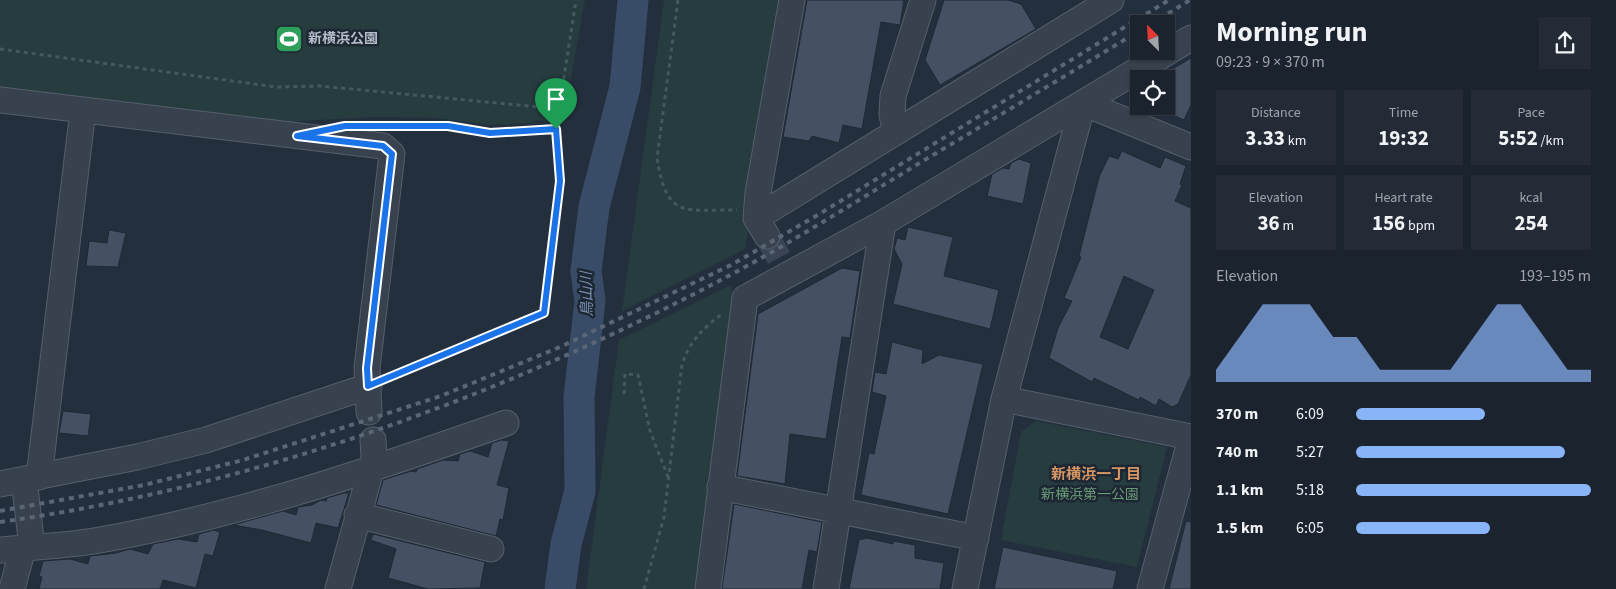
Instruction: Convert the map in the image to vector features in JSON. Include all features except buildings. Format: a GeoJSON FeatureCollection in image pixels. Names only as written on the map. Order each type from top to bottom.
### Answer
{"type":"FeatureCollection","features":[{"type":"Feature","properties":{"kind":"street"},"geometry":{"type":"LineString","coordinates":[[761,227],[758,193],[792,0]]}},
{"type":"Feature","properties":{"kind":"street"},"geometry":{"type":"LineString","coordinates":[[896,132],[892,115],[893,96],[923,0]]}},
{"type":"Feature","properties":{"kind":"street"},"geometry":{"type":"LineString","coordinates":[[761,227],[896,132],[1111,0]]}},
{"type":"Feature","properties":{"kind":"street"},"geometry":{"type":"LineString","coordinates":[[708,589],[745,298],[784,267],[883,223],[1191,38]]}},
{"type":"Feature","properties":{"kind":"street"},"geometry":{"type":"LineString","coordinates":[[0,100],[383,146],[392,154],[367,368],[369,412]]}},
{"type":"Feature","properties":{"kind":"street"},"geometry":{"type":"LineString","coordinates":[[1083,103],[1191,147]]}},
{"type":"Feature","properties":{"kind":"street"},"geometry":{"type":"LineString","coordinates":[[965,589],[1004,399],[1083,103]]}},
{"type":"Feature","properties":{"kind":"street"},"geometry":{"type":"LineString","coordinates":[[12,589],[31,479],[83,110]]}},
{"type":"Feature","properties":{"kind":"street"},"geometry":{"type":"LineString","coordinates":[[826,589],[883,223]]}},
{"type":"Feature","properties":{"kind":"street"},"geometry":{"type":"LineString","coordinates":[[0,484],[31,479],[206,440],[368,386]]}},
{"type":"Feature","properties":{"kind":"street"},"geometry":{"type":"LineString","coordinates":[[1004,399],[1191,438],[1150,589]]}},
{"type":"Feature","properties":{"kind":"street"},"geometry":{"type":"LineString","coordinates":[[18,548],[94,541],[212,516],[371,470],[506,423]]}},
{"type":"Feature","properties":{"kind":"street"},"geometry":{"type":"LineString","coordinates":[[338,589],[371,470],[374,457],[373,440]]}},
{"type":"Feature","properties":{"kind":"street"},"geometry":{"type":"LineString","coordinates":[[720,487],[976,538]]}},
{"type":"Feature","properties":{"kind":"street"},"geometry":{"type":"LineString","coordinates":[[357,516],[491,549]]}},
{"type":"Feature","properties":{"kind":"path"},"geometry":{"type":"LineString","coordinates":[[368,386],[544,313],[560,181],[556,129],[576,0]]}},
{"type":"Feature","properties":{"kind":"path"},"geometry":{"type":"LineString","coordinates":[[678,0],[657,158],[661,184],[676,205],[689,211],[748,210],[761,227]]}},
{"type":"Feature","properties":{"kind":"path"},"geometry":{"type":"LineString","coordinates":[[0,49],[276,87],[320,86],[560,109]]}},
{"type":"Feature","properties":{"kind":"path"},"geometry":{"type":"LineString","coordinates":[[382,126],[448,126],[490,133],[556,129]]}},
{"type":"Feature","properties":{"kind":"path"},"geometry":{"type":"LineString","coordinates":[[644,589],[664,517],[682,364],[690,343],[706,326],[745,298]]}},
{"type":"Feature","properties":{"kind":"path"},"geometry":{"type":"LineString","coordinates":[[624,394],[625,374],[638,375],[650,431],[669,477]]}},
{"type":"Feature","properties":{"kind":"green space","name":"新横浜公園"},"geometry":{"type":"Polygon","coordinates":[[[0,0],[585,0],[563,122],[535,120],[530,123],[490,125],[436,118],[376,117],[298,121],[278,124],[0,91],[0,0]]]}},
{"type":"Feature","properties":{"kind":"green space"},"geometry":{"type":"Polygon","coordinates":[[[664,0],[785,0],[745,249],[622,311],[664,0]]]}},
{"type":"Feature","properties":{"kind":"green space"},"geometry":{"type":"Polygon","coordinates":[[[731,285],[735,309],[700,589],[586,589],[619,340],[731,285]]]}},
{"type":"Feature","properties":{"kind":"green space","name":"新横浜第一公園"},"geometry":{"type":"Polygon","coordinates":[[[1036,421],[1167,447],[1137,567],[1001,540],[1021,432],[1036,421]]]}},
{"type":"Feature","properties":{"kind":"waterway","name":"鳥山川"},"geometry":{"type":"LineString","coordinates":[[560,589],[566,544],[580,491],[579,397],[590,301],[586,271],[594,207],[625,87],[633,0]]}},
{"type":"Feature","properties":{"kind":"tunnel"},"geometry":{"type":"LineString","coordinates":[[767,236],[779,258]]}},
{"type":"Feature","properties":{"kind":"railway"},"geometry":{"type":"LineString","coordinates":[[0,511],[144,485],[243,460],[441,396],[560,347],[731,265],[821,213],[1169,0]]}},
{"type":"Feature","properties":{"kind":"railway"},"geometry":{"type":"LineString","coordinates":[[1166,15],[1190,0]]}},
{"type":"Feature","properties":{"kind":"railway"},"geometry":{"type":"LineString","coordinates":[[0,522],[96,506],[191,485],[285,460],[378,430],[469,396],[559,358],[648,317],[734,273],[827,220],[1130,36]]}},
{"type":"Feature","properties":{"kind":"place","name":"新横浜公園"},"geometry":{"type":"Point","coordinates":[289,39]}},
{"type":"Feature","properties":{"kind":"district","name":"新横浜一丁目"},"geometry":{"type":"Point","coordinates":[1096,474]}},
{"type":"Feature","properties":{"kind":"route"},"geometry":{"type":"LineString","coordinates":[[345,126],[448,126],[490,133],[556,129],[560,181],[544,313],[368,386],[367,368],[392,154],[383,146],[297,136],[345,126]]}}]}
